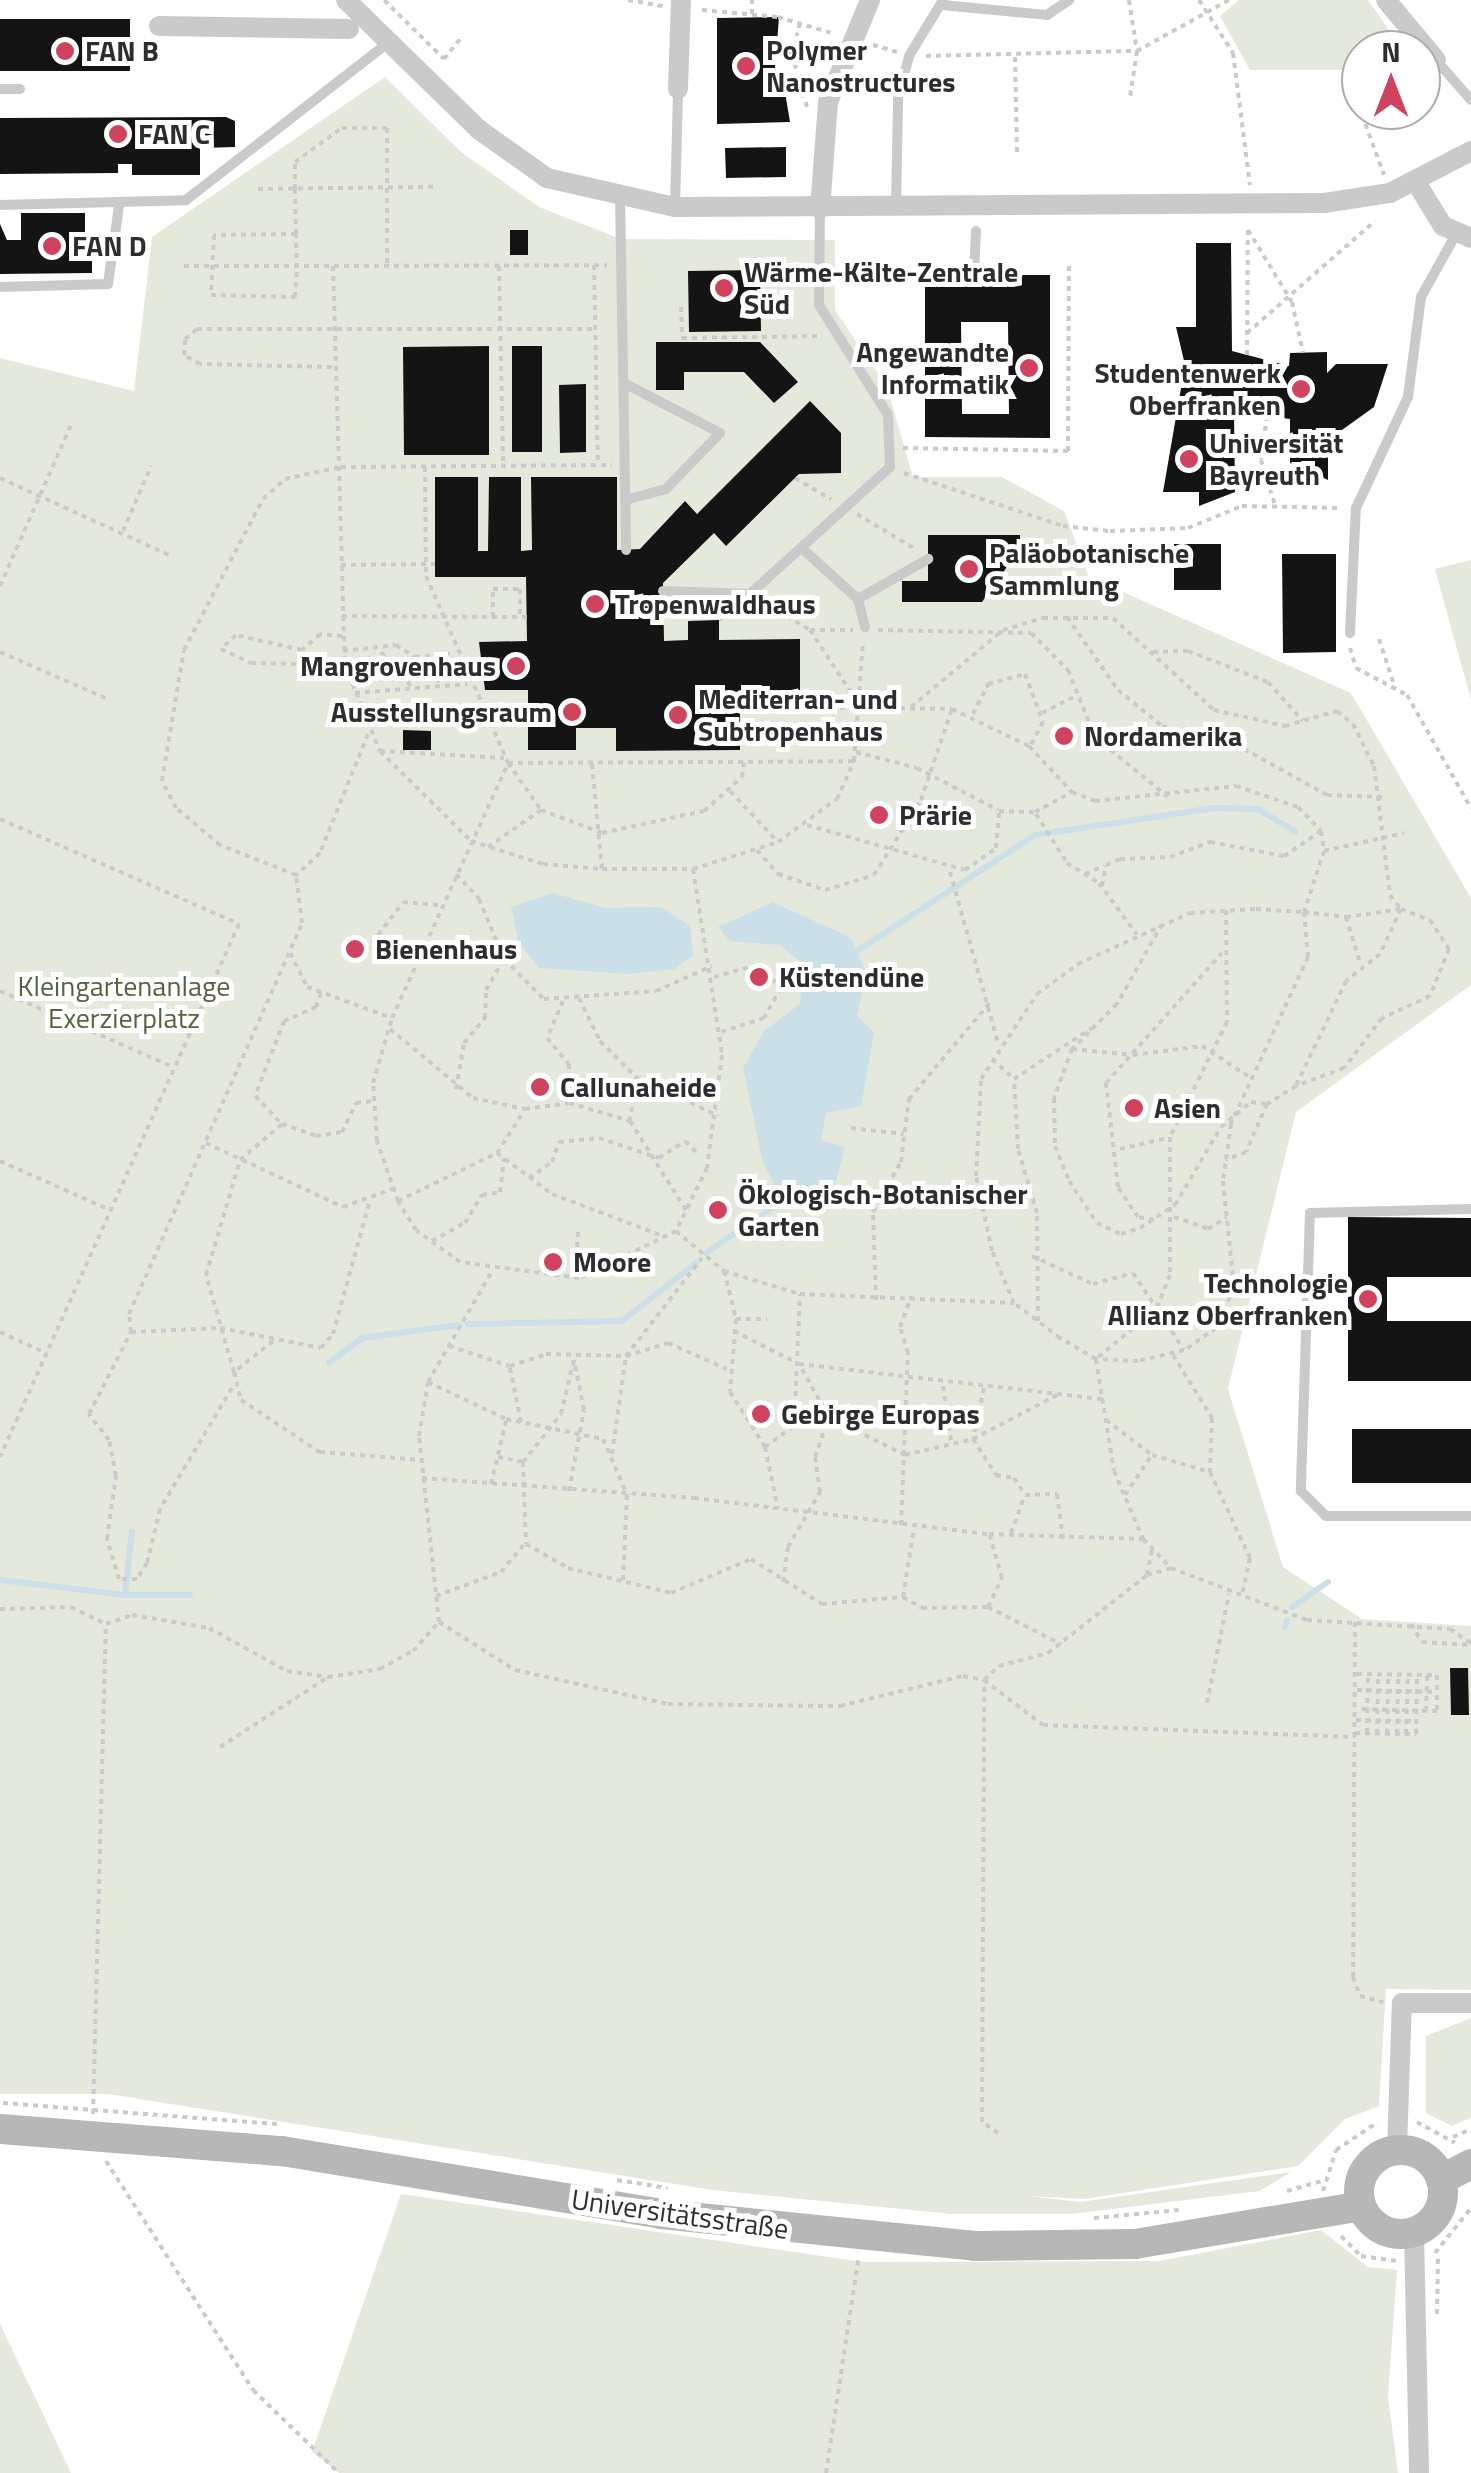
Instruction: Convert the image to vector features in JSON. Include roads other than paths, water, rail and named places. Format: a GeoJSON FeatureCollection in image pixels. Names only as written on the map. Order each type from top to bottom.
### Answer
{"type":"FeatureCollection","features":[{"type":"Feature","properties":{"kind":"main road","name":"Universitätsstraße"},"geometry":{"type":"LineString","coordinates":[[0,2129],[282,2152],[862,2237],[1117,2244],[1361,2206]]}},
{"type":"Feature","properties":{"kind":"main road"},"geometry":{"type":"LineString","coordinates":[[1397,2150],[1420,2154],[1441,2180],[1440,2205],[1416,2244],[1377,2226],[1361,2206],[1365,2170],[1397,2150]]}},
{"type":"Feature","properties":{"kind":"main road"},"geometry":{"type":"LineString","coordinates":[[1441,2180],[1471,2164]]}},
{"type":"Feature","properties":{"kind":"street"},"geometry":{"type":"LineString","coordinates":[[346,0],[478,128],[548,178],[675,207],[1249,207],[1390,193],[1417,184],[1471,152]]}},
{"type":"Feature","properties":{"kind":"street"},"geometry":{"type":"LineString","coordinates":[[820,208],[823,135],[870,0]]}},
{"type":"Feature","properties":{"kind":"street"},"geometry":{"type":"LineString","coordinates":[[1386,0],[1411,30]]}},
{"type":"Feature","properties":{"kind":"street"},"geometry":{"type":"LineString","coordinates":[[678,90],[681,4]]}},
{"type":"Feature","properties":{"kind":"street"},"geometry":{"type":"LineString","coordinates":[[159,26],[349,29]]}},
{"type":"Feature","properties":{"kind":"street"},"geometry":{"type":"LineString","coordinates":[[1417,184],[1463,237]]}},
{"type":"Feature","properties":{"kind":"street"},"geometry":{"type":"LineString","coordinates":[[1397,2150],[1402,2002],[1471,2002]]}},
{"type":"Feature","properties":{"kind":"street"},"geometry":{"type":"LineString","coordinates":[[1416,2244],[1420,2473]]}},
{"type":"Feature","properties":{"kind":"lane"},"geometry":{"type":"LineString","coordinates":[[896,208],[898,98],[910,56],[943,3],[1047,15],[1069,0]]}},
{"type":"Feature","properties":{"kind":"lane"},"geometry":{"type":"LineString","coordinates":[[0,204],[120,206],[186,200],[389,42]]}},
{"type":"Feature","properties":{"kind":"lane"},"geometry":{"type":"LineString","coordinates":[[1441,66],[1471,100]]}},
{"type":"Feature","properties":{"kind":"lane"},"geometry":{"type":"LineString","coordinates":[[0,89],[20,89]]}},
{"type":"Feature","properties":{"kind":"lane"},"geometry":{"type":"LineString","coordinates":[[675,207],[678,90]]}},
{"type":"Feature","properties":{"kind":"lane"},"geometry":{"type":"LineString","coordinates":[[620,196],[626,550]]}},
{"type":"Feature","properties":{"kind":"lane"},"geometry":{"type":"LineString","coordinates":[[0,287],[108,284],[120,206]]}},
{"type":"Feature","properties":{"kind":"lane"},"geometry":{"type":"LineString","coordinates":[[663,591],[750,594],[806,552],[842,505],[890,467],[894,446],[875,390],[819,305],[820,208]]}},
{"type":"Feature","properties":{"kind":"lane"},"geometry":{"type":"LineString","coordinates":[[974,275],[976,232]]}},
{"type":"Feature","properties":{"kind":"lane"},"geometry":{"type":"LineString","coordinates":[[1350,634],[1356,508],[1408,397],[1421,297],[1463,237]]}},
{"type":"Feature","properties":{"kind":"lane"},"geometry":{"type":"LineString","coordinates":[[624,383],[720,433],[666,489],[625,500]]}},
{"type":"Feature","properties":{"kind":"lane"},"geometry":{"type":"LineString","coordinates":[[806,552],[858,599],[864,628]]}},
{"type":"Feature","properties":{"kind":"lane"},"geometry":{"type":"LineString","coordinates":[[858,599],[928,559]]}},
{"type":"Feature","properties":{"kind":"lane"},"geometry":{"type":"LineString","coordinates":[[1471,1209],[1310,1213],[1302,1491],[1326,1516],[1471,1516]]}},
{"type":"Feature","properties":{"kind":"water"},"geometry":{"type":"Polygon","coordinates":[[[553,893],[606,908],[661,907],[690,926],[693,955],[675,969],[628,974],[539,968],[519,943],[511,907],[553,893]]]}},
{"type":"Feature","properties":{"kind":"water"},"geometry":{"type":"Polygon","coordinates":[[[773,902],[851,938],[866,972],[857,1016],[874,1032],[861,1106],[826,1113],[821,1140],[845,1147],[835,1185],[804,1210],[782,1201],[762,1159],[743,1068],[764,1031],[800,1004],[803,964],[780,945],[730,941],[718,927],[773,902]]]}},
{"type":"Feature","properties":{"kind":"waterway"},"geometry":{"type":"LineString","coordinates":[[857,951],[1035,835],[1214,808],[1258,809],[1296,832]]}},
{"type":"Feature","properties":{"kind":"waterway"},"geometry":{"type":"LineString","coordinates":[[706,1253],[782,1201]]}},
{"type":"Feature","properties":{"kind":"waterway"},"geometry":{"type":"LineString","coordinates":[[468,1324],[622,1321],[696,1263]]}},
{"type":"Feature","properties":{"kind":"waterway"},"geometry":{"type":"LineString","coordinates":[[329,1363],[362,1338],[459,1325]]}},
{"type":"Feature","properties":{"kind":"waterway"},"geometry":{"type":"LineString","coordinates":[[0,1580],[125,1595],[132,1531]]}},
{"type":"Feature","properties":{"kind":"waterway"},"geometry":{"type":"LineString","coordinates":[[1292,1607],[1328,1582]]}},
{"type":"Feature","properties":{"kind":"waterway"},"geometry":{"type":"LineString","coordinates":[[125,1595],[190,1595]]}},
{"type":"Feature","properties":{"kind":"waterway"},"geometry":{"type":"LineString","coordinates":[[1285,1627],[1287,1620]]}},
{"type":"Feature","properties":{"kind":"place","name":"FAN B"},"geometry":{"type":"Point","coordinates":[65,51]}},
{"type":"Feature","properties":{"kind":"place","name":"Polymer Nanostructures"},"geometry":{"type":"Point","coordinates":[746,66]}},
{"type":"Feature","properties":{"kind":"place","name":"FAN C"},"geometry":{"type":"Point","coordinates":[118,134]}},
{"type":"Feature","properties":{"kind":"place","name":"FAN D"},"geometry":{"type":"Point","coordinates":[52,246]}},
{"type":"Feature","properties":{"kind":"place","name":"Wärme-Kälte-Zentrale Süd"},"geometry":{"type":"Point","coordinates":[724,288]}},
{"type":"Feature","properties":{"kind":"place","name":"Angewandte Informatik"},"geometry":{"type":"Point","coordinates":[1029,368]}},
{"type":"Feature","properties":{"kind":"place","name":"Studentenwerk Oberfranken"},"geometry":{"type":"Point","coordinates":[1301,389]}},
{"type":"Feature","properties":{"kind":"place","name":"Universität Bayreuth"},"geometry":{"type":"Point","coordinates":[1189,459]}},
{"type":"Feature","properties":{"kind":"place","name":"Paläobotanische Sammlung"},"geometry":{"type":"Point","coordinates":[969,569]}},
{"type":"Feature","properties":{"kind":"place","name":"Tropenwaldhaus"},"geometry":{"type":"Point","coordinates":[595,604]}},
{"type":"Feature","properties":{"kind":"place","name":"Mangrovenhaus"},"geometry":{"type":"Point","coordinates":[516,666]}},
{"type":"Feature","properties":{"kind":"place","name":"Ausstellungsraum"},"geometry":{"type":"Point","coordinates":[572,712]}},
{"type":"Feature","properties":{"kind":"place","name":"Mediterran- und Subtropenhaus"},"geometry":{"type":"Point","coordinates":[678,715]}},
{"type":"Feature","properties":{"kind":"place","name":"Nordamerika"},"geometry":{"type":"Point","coordinates":[1064,736]}},
{"type":"Feature","properties":{"kind":"place","name":"Prärie"},"geometry":{"type":"Point","coordinates":[879,815]}},
{"type":"Feature","properties":{"kind":"place","name":"Bienenhaus"},"geometry":{"type":"Point","coordinates":[355,949]}},
{"type":"Feature","properties":{"kind":"place","name":"Küstendüne"},"geometry":{"type":"Point","coordinates":[759,977]}},
{"type":"Feature","properties":{"kind":"place","name":"Callunaheide"},"geometry":{"type":"Point","coordinates":[540,1087]}},
{"type":"Feature","properties":{"kind":"place","name":"Asien"},"geometry":{"type":"Point","coordinates":[1134,1108]}},
{"type":"Feature","properties":{"kind":"place","name":"Ökologisch-Botanischer Garten"},"geometry":{"type":"Point","coordinates":[718,1210]}},
{"type":"Feature","properties":{"kind":"place","name":"Moore"},"geometry":{"type":"Point","coordinates":[553,1262]}},
{"type":"Feature","properties":{"kind":"place","name":"Technologie Allianz Oberfranken"},"geometry":{"type":"Point","coordinates":[1368,1299]}},
{"type":"Feature","properties":{"kind":"place","name":"Gebirge Europas"},"geometry":{"type":"Point","coordinates":[761,1414]}},
{"type":"Feature","properties":{"kind":"park label","name":"Kleingartenanlage Exerzierplatz"},"geometry":{"type":"Point","coordinates":[124,1002]}}]}
